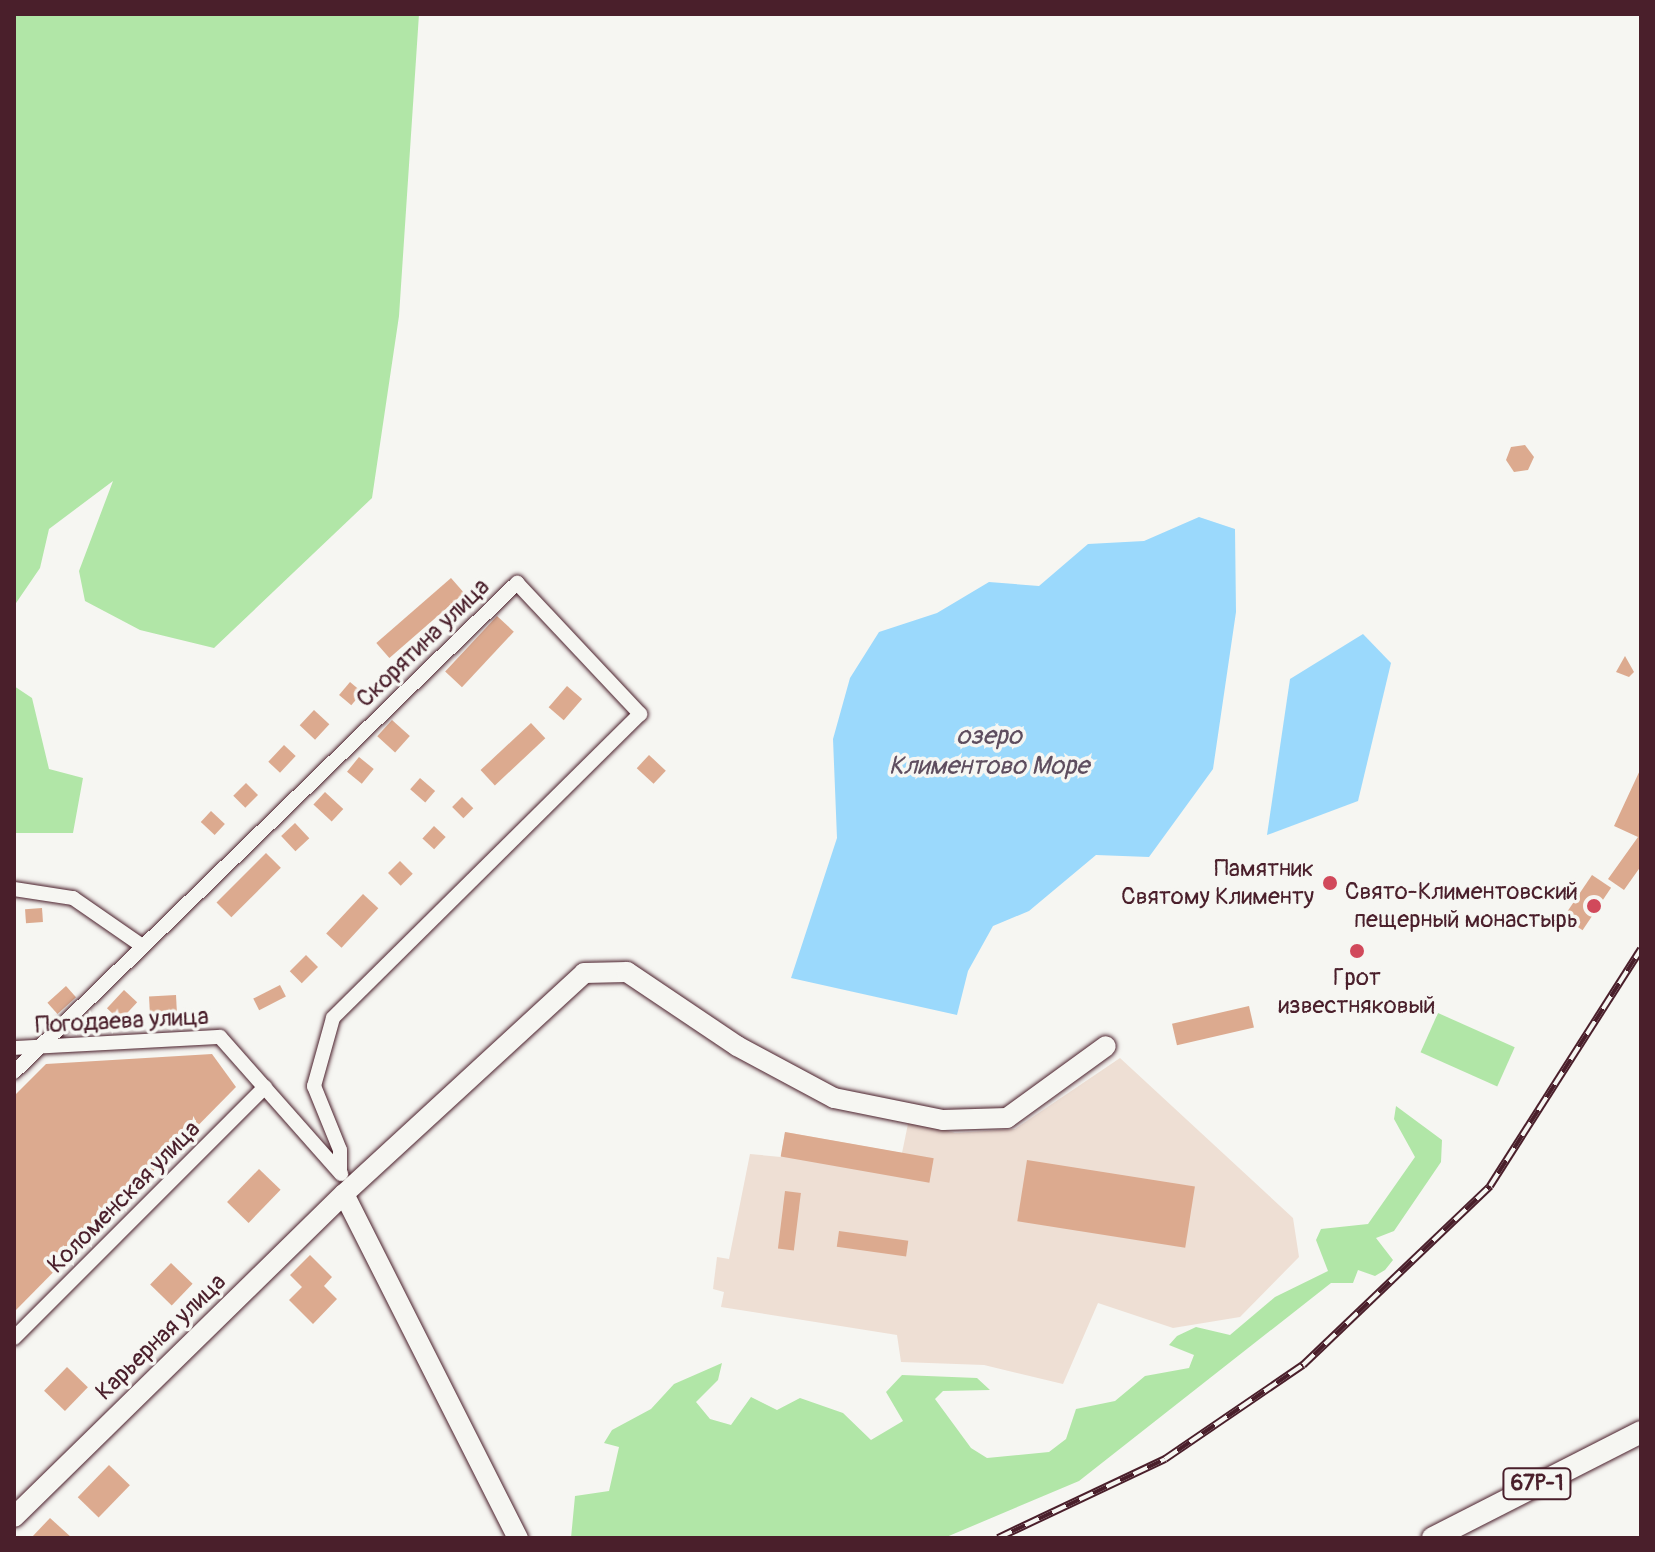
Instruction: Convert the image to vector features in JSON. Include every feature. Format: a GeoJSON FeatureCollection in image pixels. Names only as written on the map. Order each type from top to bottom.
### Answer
{"type":"FeatureCollection","features":[{"type":"Feature","properties":{"kind":"main road","name":"67Р-1"},"geometry":{"type":"LineString","coordinates":[[1433,1538],[1641,1432]]}},
{"type":"Feature","properties":{"kind":"street","name":"Скорятина улица"},"geometry":{"type":"LineString","coordinates":[[14,1072],[141,945],[517,583],[640,714],[333,1018],[314,1086],[340,1150],[340,1170]]}},
{"type":"Feature","properties":{"kind":"street"},"geometry":{"type":"LineString","coordinates":[[14,889],[73,898],[141,945]]}},
{"type":"Feature","properties":{"kind":"street","name":"Карьерная улица"},"geometry":{"type":"LineString","coordinates":[[14,1517],[344,1194],[584,973],[600,968],[636,977],[737,1046],[834,1098],[943,1120],[1007,1118],[1106,1046]]}},
{"type":"Feature","properties":{"kind":"street","name":"Погодаева улица"},"geometry":{"type":"LineString","coordinates":[[14,1048],[220,1037],[340,1170]]}},
{"type":"Feature","properties":{"kind":"street","name":"Коломенская улица"},"geometry":{"type":"LineString","coordinates":[[14,1338],[265,1087]]}},
{"type":"Feature","properties":{"kind":"street"},"geometry":{"type":"LineString","coordinates":[[340,1170],[344,1194],[518,1538]]}},
{"type":"Feature","properties":{"kind":"shaded area"},"geometry":{"type":"Polygon","coordinates":[[[1120,1058],[1293,1218],[1299,1257],[1240,1317],[1173,1328],[1098,1303],[1063,1384],[984,1365],[901,1362],[897,1335],[721,1307],[724,1292],[713,1289],[717,1257],[729,1259],[750,1154],[781,1157],[785,1132],[902,1153],[909,1119],[955,1133],[1015,1129],[1120,1058]]]}},
{"type":"Feature","properties":{"kind":"green space"},"geometry":{"type":"Polygon","coordinates":[[[14,14],[419,14],[399,316],[372,498],[214,648],[140,630],[85,601],[79,571],[113,481],[49,529],[40,568],[14,606],[14,14]]]}},
{"type":"Feature","properties":{"kind":"green space"},"geometry":{"type":"Polygon","coordinates":[[[14,686],[32,698],[49,769],[83,778],[73,833],[14,833],[14,686]]]}},
{"type":"Feature","properties":{"kind":"green space"},"geometry":{"type":"Polygon","coordinates":[[[1438,1013],[1515,1047],[1497,1086],[1421,1052],[1438,1013]]]}},
{"type":"Feature","properties":{"kind":"green space"},"geometry":{"type":"Polygon","coordinates":[[[1396,1106],[1442,1140],[1441,1162],[1394,1231],[1376,1238],[1393,1260],[1385,1270],[1375,1276],[1358,1270],[1353,1283],[1331,1283],[1079,1481],[944,1538],[571,1538],[575,1496],[609,1491],[619,1447],[604,1443],[612,1430],[651,1409],[674,1384],[722,1363],[718,1380],[696,1402],[710,1419],[731,1425],[751,1397],[777,1410],[800,1398],[843,1413],[871,1440],[903,1421],[886,1392],[902,1375],[977,1378],[990,1390],[943,1391],[935,1399],[971,1448],[987,1458],[1049,1452],[1066,1439],[1076,1409],[1115,1401],[1145,1376],[1189,1368],[1194,1355],[1169,1345],[1177,1336],[1196,1327],[1230,1335],[1275,1297],[1328,1271],[1316,1240],[1321,1229],[1368,1224],[1415,1157],[1394,1119],[1396,1106]]]}},
{"type":"Feature","properties":{"kind":"water","name":"озеро Климентово Море"},"geometry":{"type":"Polygon","coordinates":[[[1199,517],[1235,529],[1236,612],[1213,769],[1149,857],[1096,855],[1029,911],[993,926],[968,971],[957,1015],[791,978],[837,838],[833,739],[850,678],[879,632],[937,613],[989,582],[1039,586],[1088,544],[1144,541],[1199,517]]]}},
{"type":"Feature","properties":{"kind":"water"},"geometry":{"type":"Polygon","coordinates":[[[1363,634],[1391,663],[1358,801],[1267,835],[1290,679],[1363,634]]]}},
{"type":"Feature","properties":{"kind":"building"},"geometry":{"type":"Polygon","coordinates":[[[1525,445],[1534,457],[1528,470],[1514,472],[1506,460],[1511,447],[1525,445]]]}},
{"type":"Feature","properties":{"kind":"building"},"geometry":{"type":"Polygon","coordinates":[[[451,578],[464,593],[389,658],[376,643],[451,578]]]}},
{"type":"Feature","properties":{"kind":"building"},"geometry":{"type":"Polygon","coordinates":[[[497,616],[514,632],[462,687],[445,672],[497,616]]]}},
{"type":"Feature","properties":{"kind":"building"},"geometry":{"type":"Polygon","coordinates":[[[1625,656],[1634,672],[1629,677],[1616,672],[1625,656]]]}},
{"type":"Feature","properties":{"kind":"building"},"geometry":{"type":"Polygon","coordinates":[[[350,682],[362,692],[351,705],[339,695],[350,682]]]}},
{"type":"Feature","properties":{"kind":"building"},"geometry":{"type":"Polygon","coordinates":[[[567,686],[582,699],[564,720],[549,707],[567,686]]]}},
{"type":"Feature","properties":{"kind":"building"},"geometry":{"type":"Polygon","coordinates":[[[314,710],[329,724],[315,740],[300,725],[314,710]]]}},
{"type":"Feature","properties":{"kind":"building"},"geometry":{"type":"Polygon","coordinates":[[[392,720],[410,736],[395,752],[377,736],[392,720]]]}},
{"type":"Feature","properties":{"kind":"building"},"geometry":{"type":"Polygon","coordinates":[[[531,723],[545,738],[495,785],[481,770],[531,723]]]}},
{"type":"Feature","properties":{"kind":"building"},"geometry":{"type":"Polygon","coordinates":[[[284,745],[296,756],[280,773],[268,762],[284,745]]]}},
{"type":"Feature","properties":{"kind":"building"},"geometry":{"type":"Polygon","coordinates":[[[649,755],[666,771],[654,784],[637,768],[649,755]]]}},
{"type":"Feature","properties":{"kind":"building"},"geometry":{"type":"Polygon","coordinates":[[[359,757],[374,769],[362,784],[347,772],[359,757]]]}},
{"type":"Feature","properties":{"kind":"building"},"geometry":{"type":"Polygon","coordinates":[[[1641,768],[1641,866],[1624,890],[1608,879],[1638,837],[1614,826],[1641,768]]]}},
{"type":"Feature","properties":{"kind":"building"},"geometry":{"type":"Polygon","coordinates":[[[420,778],[435,791],[425,802],[410,789],[420,778]]]}},
{"type":"Feature","properties":{"kind":"building"},"geometry":{"type":"Polygon","coordinates":[[[246,783],[258,795],[245,808],[233,796],[246,783]]]}},
{"type":"Feature","properties":{"kind":"building"},"geometry":{"type":"Polygon","coordinates":[[[325,792],[343,809],[332,821],[313,804],[325,792]]]}},
{"type":"Feature","properties":{"kind":"building"},"geometry":{"type":"Polygon","coordinates":[[[462,797],[473,808],[463,818],[452,807],[462,797]]]}},
{"type":"Feature","properties":{"kind":"building"},"geometry":{"type":"Polygon","coordinates":[[[211,811],[225,824],[215,835],[201,822],[211,811]]]}},
{"type":"Feature","properties":{"kind":"building"},"geometry":{"type":"Polygon","coordinates":[[[295,823],[309,838],[295,851],[281,836],[295,823]]]}},
{"type":"Feature","properties":{"kind":"building"},"geometry":{"type":"Polygon","coordinates":[[[434,826],[446,837],[434,849],[422,838],[434,826]]]}},
{"type":"Feature","properties":{"kind":"building"},"geometry":{"type":"Polygon","coordinates":[[[266,853],[281,868],[231,917],[217,902],[266,853]]]}},
{"type":"Feature","properties":{"kind":"building"},"geometry":{"type":"Polygon","coordinates":[[[400,861],[413,874],[401,886],[388,873],[400,861]]]}},
{"type":"Feature","properties":{"kind":"building"},"geometry":{"type":"Polygon","coordinates":[[[1592,875],[1611,888],[1583,930],[1563,917],[1592,875]]]}},
{"type":"Feature","properties":{"kind":"building"},"geometry":{"type":"Polygon","coordinates":[[[363,894],[378,908],[342,948],[326,933],[363,894]]]}},
{"type":"Feature","properties":{"kind":"building"},"geometry":{"type":"Polygon","coordinates":[[[42,908],[43,922],[26,923],[25,909],[42,908]]]}},
{"type":"Feature","properties":{"kind":"building"},"geometry":{"type":"Polygon","coordinates":[[[306,955],[318,967],[302,983],[290,971],[306,955]]]}},
{"type":"Feature","properties":{"kind":"building"},"geometry":{"type":"Polygon","coordinates":[[[280,985],[286,997],[259,1010],[253,999],[280,985]]]}},
{"type":"Feature","properties":{"kind":"building"},"geometry":{"type":"Polygon","coordinates":[[[66,986],[76,997],[57,1014],[47,1003],[66,986]]]}},
{"type":"Feature","properties":{"kind":"building"},"geometry":{"type":"Polygon","coordinates":[[[124,990],[137,1002],[120,1021],[107,1008],[124,990]]]}},
{"type":"Feature","properties":{"kind":"building"},"geometry":{"type":"Polygon","coordinates":[[[176,995],[177,1014],[150,1015],[149,996],[176,995]]]}},
{"type":"Feature","properties":{"kind":"building"},"geometry":{"type":"Polygon","coordinates":[[[1249,1006],[1254,1027],[1177,1045],[1172,1024],[1249,1006]]]}},
{"type":"Feature","properties":{"kind":"building"},"geometry":{"type":"Polygon","coordinates":[[[212,1054],[236,1087],[14,1312],[14,1096],[46,1064],[212,1054]]]}},
{"type":"Feature","properties":{"kind":"building"},"geometry":{"type":"Polygon","coordinates":[[[785,1132],[934,1158],[929,1183],[781,1157],[785,1132]]]}},
{"type":"Feature","properties":{"kind":"building"},"geometry":{"type":"Polygon","coordinates":[[[1027,1160],[1195,1187],[1185,1248],[1017,1221],[1027,1160]]]}},
{"type":"Feature","properties":{"kind":"building"},"geometry":{"type":"Polygon","coordinates":[[[259,1169],[281,1190],[249,1223],[227,1202],[259,1169]]]}},
{"type":"Feature","properties":{"kind":"building"},"geometry":{"type":"Polygon","coordinates":[[[785,1191],[801,1193],[794,1251],[778,1249],[785,1191]]]}},
{"type":"Feature","properties":{"kind":"building"},"geometry":{"type":"Polygon","coordinates":[[[839,1231],[908,1241],[906,1257],[837,1247],[839,1231]]]}},
{"type":"Feature","properties":{"kind":"building"},"geometry":{"type":"Polygon","coordinates":[[[310,1255],[332,1277],[324,1286],[337,1299],[313,1324],[289,1300],[302,1287],[290,1275],[310,1255]]]}},
{"type":"Feature","properties":{"kind":"building"},"geometry":{"type":"Polygon","coordinates":[[[171,1263],[193,1284],[172,1305],[150,1285],[171,1263]]]}},
{"type":"Feature","properties":{"kind":"building"},"geometry":{"type":"Polygon","coordinates":[[[67,1367],[88,1387],[65,1411],[44,1391],[67,1367]]]}},
{"type":"Feature","properties":{"kind":"building"},"geometry":{"type":"Polygon","coordinates":[[[109,1465],[130,1485],[99,1518],[78,1497],[109,1465]]]}},
{"type":"Feature","properties":{"kind":"building"},"geometry":{"type":"Polygon","coordinates":[[[50,1518],[72,1538],[31,1538],[50,1518]]]}},
{"type":"Feature","properties":{"kind":"railway"},"geometry":{"type":"LineString","coordinates":[[998,1538],[1165,1459],[1303,1365],[1490,1186],[1641,949]]}},
{"type":"Feature","properties":{"kind":"place","name":"Памятник Святому Клименту"},"geometry":{"type":"Point","coordinates":[1330,883]}},
{"type":"Feature","properties":{"kind":"place","name":"Свято-Климентовский пещерный монастырь"},"geometry":{"type":"Point","coordinates":[1594,906]}},
{"type":"Feature","properties":{"kind":"place","name":"Грот известняковый"},"geometry":{"type":"Point","coordinates":[1357,951]}}]}
